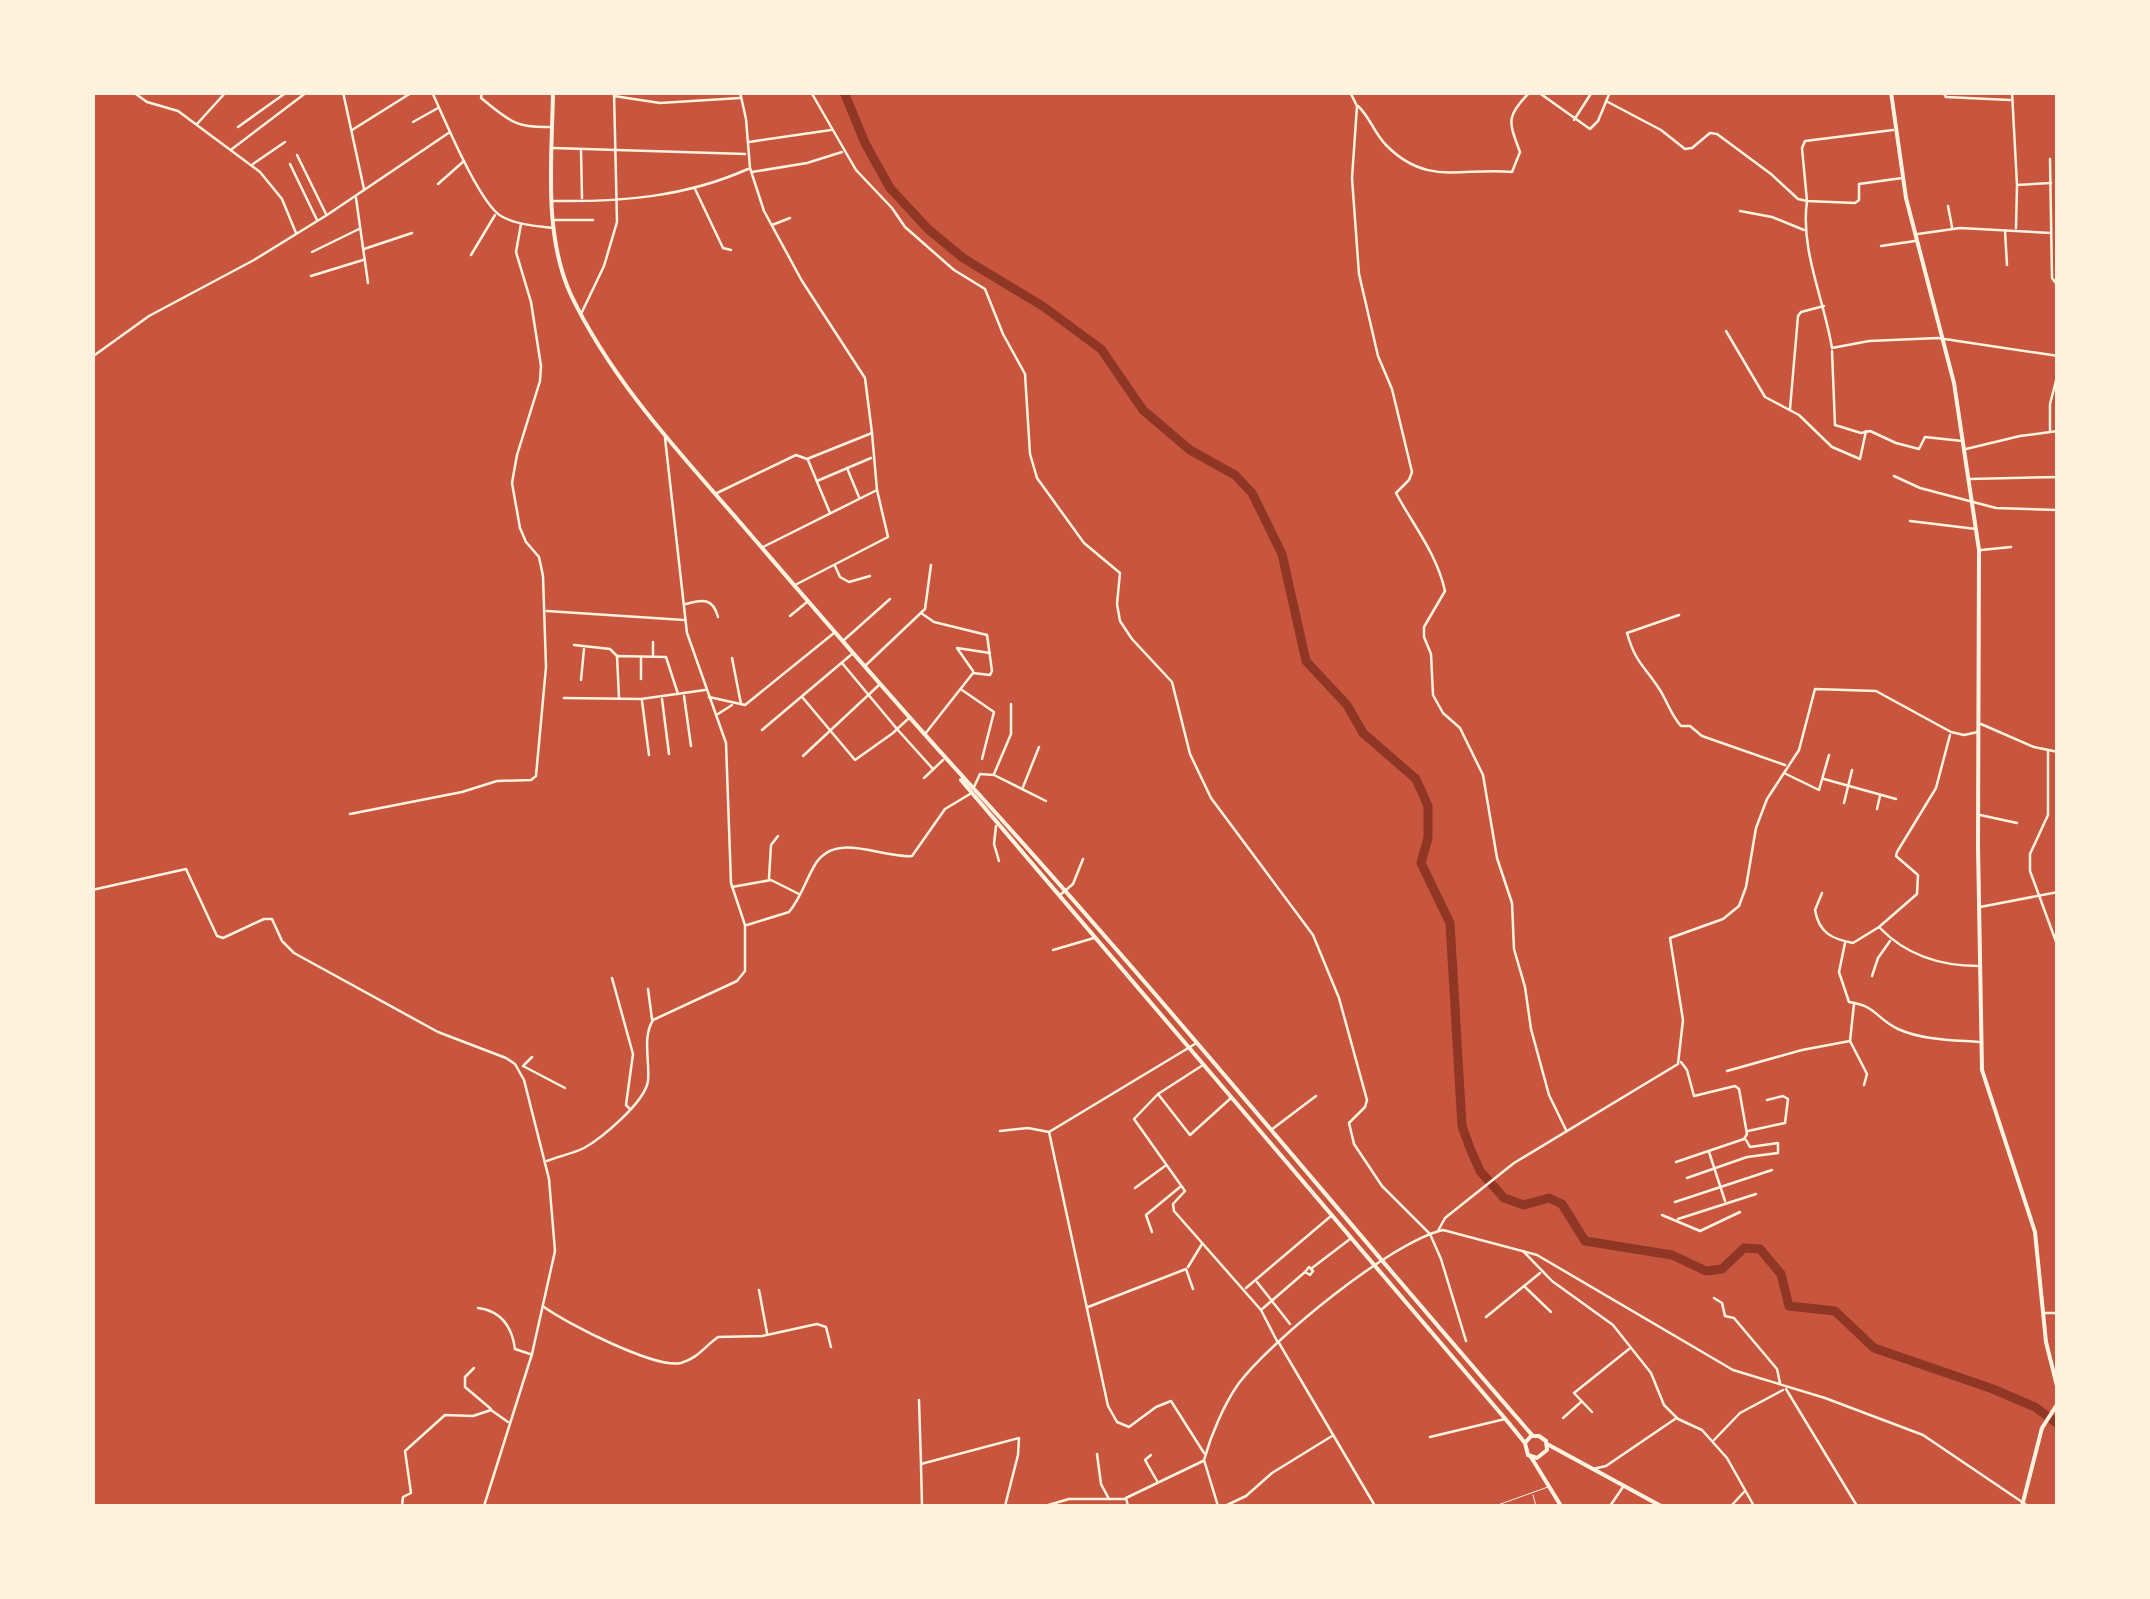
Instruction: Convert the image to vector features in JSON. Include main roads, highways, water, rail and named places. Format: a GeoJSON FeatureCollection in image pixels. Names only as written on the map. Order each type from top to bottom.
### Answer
{"type":"FeatureCollection","features":[{"type":"Feature","properties":{"kind":"main road"},"geometry":{"type":"LineString","coordinates":[[553,92],[554,228],[565,280],[624,384],[1533,1436],[1542,1437],[1547,1444],[1661,1506]]}},
{"type":"Feature","properties":{"kind":"main road"},"geometry":{"type":"LineString","coordinates":[[1891,92],[1902,178],[1964,441],[1979,550],[1980,1042],[1987,1090],[2035,1232],[2050,1363],[2058,1390]]}},
{"type":"Feature","properties":{"kind":"main road"},"geometry":{"type":"LineString","coordinates":[[972,791],[1095,938],[1120,961]]}},
{"type":"Feature","properties":{"kind":"main road"},"geometry":{"type":"LineString","coordinates":[[1192,1045],[1525,1443],[1526,1452],[1561,1506]]}},
{"type":"Feature","properties":{"kind":"main road"},"geometry":{"type":"LineString","coordinates":[[2024,1505],[2044,1424],[2056,1406]]}},
{"type":"Feature","properties":{"kind":"main road"},"geometry":{"type":"LineString","coordinates":[[1525,1443],[1533,1436]]}},
{"type":"Feature","properties":{"kind":"main road"},"geometry":{"type":"LineString","coordinates":[[1531,1457],[1543,1456],[1547,1444]]}},
{"type":"Feature","properties":{"kind":"waterway"},"geometry":{"type":"LineString","coordinates":[[844,92],[865,143],[890,188],[928,229],[963,258],[1044,307],[1101,349],[1143,410],[1190,450],[1235,475],[1252,493],[1282,554],[1306,661],[1347,705],[1363,733],[1416,779],[1428,806],[1428,838],[1421,863],[1450,923],[1462,1126],[1480,1171],[1504,1198],[1524,1205],[1549,1198],[1562,1204],[1585,1241],[1672,1255],[1706,1271],[1722,1269],[1744,1248],[1760,1249],[1781,1274],[1789,1306],[1835,1311],[1874,1348],[1993,1389],[2035,1407],[2058,1424]]}}]}
